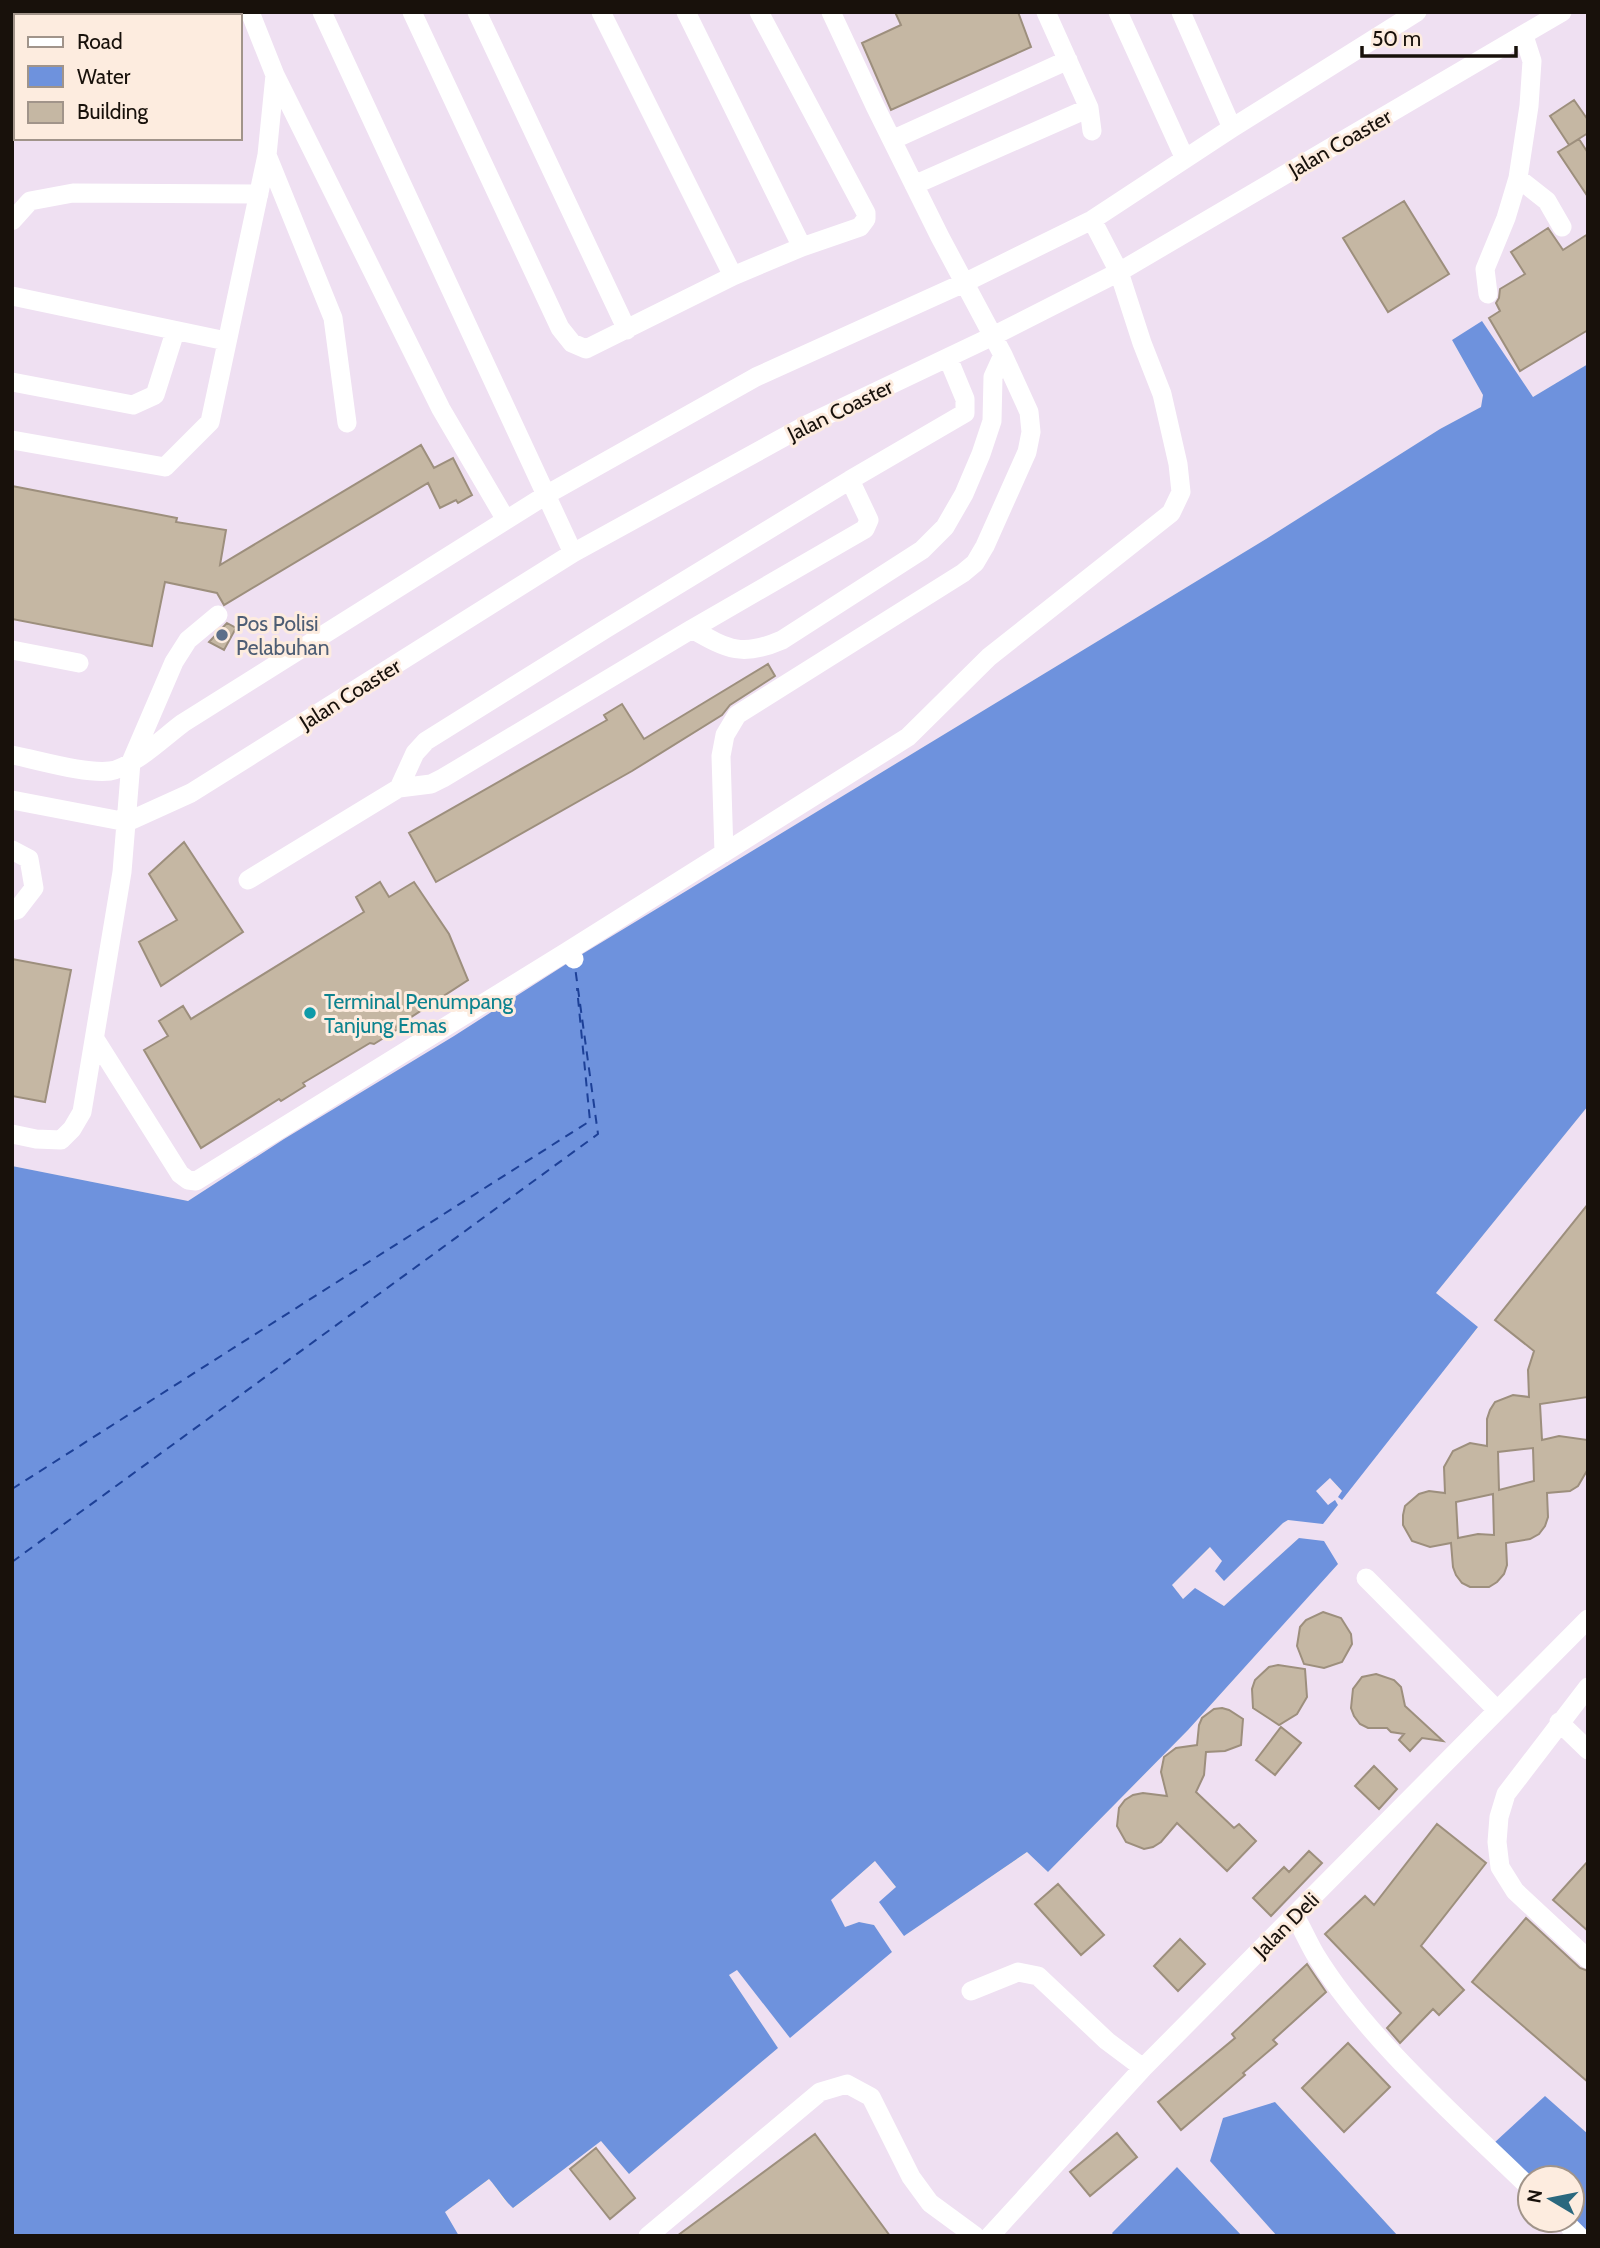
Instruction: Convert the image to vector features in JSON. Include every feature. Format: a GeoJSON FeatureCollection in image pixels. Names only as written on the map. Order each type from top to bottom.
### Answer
{"type":"FeatureCollection","features":[{"type":"Feature","properties":{"kind":"lane"},"geometry":{"type":"LineString","coordinates":[[250,12],[275,75],[441,409],[506,520]]}},
{"type":"Feature","properties":{"kind":"lane"},"geometry":{"type":"LineString","coordinates":[[322,12],[573,553]]}},
{"type":"Feature","properties":{"kind":"lane"},"geometry":{"type":"LineString","coordinates":[[412,12],[560,328],[572,343],[586,349],[733,276],[802,247],[860,227],[866,219],[866,213],[759,12]]}},
{"type":"Feature","properties":{"kind":"lane"},"geometry":{"type":"LineString","coordinates":[[477,12],[627,330]]}},
{"type":"Feature","properties":{"kind":"lane"},"geometry":{"type":"LineString","coordinates":[[601,12],[733,276]]}},
{"type":"Feature","properties":{"kind":"lane"},"geometry":{"type":"LineString","coordinates":[[686,12],[802,247]]}},
{"type":"Feature","properties":{"kind":"lane"},"geometry":{"type":"LineString","coordinates":[[724,853],[721,756],[724,735],[737,715],[975,563],[1027,452],[1031,432],[1029,412],[1003,355],[940,237],[831,12]]}},
{"type":"Feature","properties":{"kind":"lane"},"geometry":{"type":"LineString","coordinates":[[1046,12],[1089,108],[1092,131]]}},
{"type":"Feature","properties":{"kind":"lane"},"geometry":{"type":"LineString","coordinates":[[1118,12],[1185,159]]}},
{"type":"Feature","properties":{"kind":"lane"},"geometry":{"type":"LineString","coordinates":[[1203,12],[1183,16],[1232,128]]}},
{"type":"Feature","properties":{"kind":"lane"},"geometry":{"type":"LineString","coordinates":[[12,755],[90,770],[111,771],[131,762],[183,723],[546,495],[756,377],[966,282],[1092,220],[1417,12]]}},
{"type":"Feature","properties":{"kind":"lane","name":"Jalan Coaster"},"geometry":{"type":"LineString","coordinates":[[127,822],[191,793],[573,553],[806,425],[948,358],[1119,272],[1562,12]]}},
{"type":"Feature","properties":{"kind":"lane"},"geometry":{"type":"LineString","coordinates":[[1488,294],[1485,269],[1506,218],[1518,178],[1529,106],[1532,61],[1524,36]]}},
{"type":"Feature","properties":{"kind":"lane"},"geometry":{"type":"LineString","coordinates":[[892,140],[1068,60]]}},
{"type":"Feature","properties":{"kind":"lane"},"geometry":{"type":"LineString","coordinates":[[12,440],[165,467],[210,422],[267,155],[275,75]]}},
{"type":"Feature","properties":{"kind":"lane"},"geometry":{"type":"LineString","coordinates":[[914,185],[1089,108]]}},
{"type":"Feature","properties":{"kind":"lane"},"geometry":{"type":"LineString","coordinates":[[267,155],[333,318],[347,423]]}},
{"type":"Feature","properties":{"kind":"lane"},"geometry":{"type":"LineString","coordinates":[[1518,178],[1547,201],[1562,227]]}},
{"type":"Feature","properties":{"kind":"lane"},"geometry":{"type":"LineString","coordinates":[[12,221],[30,201],[73,193],[259,194]]}},
{"type":"Feature","properties":{"kind":"lane"},"geometry":{"type":"LineString","coordinates":[[94,1038],[180,1174],[188,1180],[196,1181],[571,956],[724,853],[908,737],[989,657],[1171,513],[1181,492],[1178,464],[1162,394],[1119,272],[1092,220]]}},
{"type":"Feature","properties":{"kind":"lane"},"geometry":{"type":"LineString","coordinates":[[12,296],[226,341]]}},
{"type":"Feature","properties":{"kind":"lane"},"geometry":{"type":"LineString","coordinates":[[12,382],[133,405],[155,395],[175,332]]}},
{"type":"Feature","properties":{"kind":"lane"},"geometry":{"type":"LineString","coordinates":[[692,629],[726,647],[761,649],[782,640],[922,550],[945,527],[964,494],[981,454],[992,421],[993,377],[1003,355]]}},
{"type":"Feature","properties":{"kind":"lane"},"geometry":{"type":"LineString","coordinates":[[399,788],[415,752],[426,741],[850,480],[965,413],[965,399],[948,358]]}},
{"type":"Feature","properties":{"kind":"lane"},"geometry":{"type":"LineString","coordinates":[[248,880],[399,788],[431,783],[443,778],[866,529],[869,520],[850,480]]}},
{"type":"Feature","properties":{"kind":"lane"},"geometry":{"type":"LineString","coordinates":[[12,1135],[61,1140],[72,1129],[82,1112],[122,872],[131,762],[174,662],[188,640],[218,615]]}},
{"type":"Feature","properties":{"kind":"lane"},"geometry":{"type":"LineString","coordinates":[[12,650],[79,663]]}},
{"type":"Feature","properties":{"kind":"lane"},"geometry":{"type":"LineString","coordinates":[[12,800],[127,822]]}},
{"type":"Feature","properties":{"kind":"lane"},"geometry":{"type":"LineString","coordinates":[[12,850],[29,859],[34,888],[17,910],[12,911]]}},
{"type":"Feature","properties":{"kind":"lane"},"geometry":{"type":"LineString","coordinates":[[1366,1578],[1497,1710]]}},
{"type":"Feature","properties":{"kind":"lane","name":"Jalan Deli"},"geometry":{"type":"LineString","coordinates":[[990,2236],[1143,2068],[1588,1619]]}},
{"type":"Feature","properties":{"kind":"lane"},"geometry":{"type":"LineString","coordinates":[[1588,1687],[1506,1794],[1499,1817],[1497,1842],[1500,1867],[1515,1891],[1588,1959]]}},
{"type":"Feature","properties":{"kind":"lane"},"geometry":{"type":"LineString","coordinates":[[1559,1722],[1588,1750]]}},
{"type":"Feature","properties":{"kind":"lane"},"geometry":{"type":"LineString","coordinates":[[1296,1916],[1322,1964],[1373,2030],[1516,2174]]}},
{"type":"Feature","properties":{"kind":"lane"},"geometry":{"type":"LineString","coordinates":[[971,1991],[1018,1972],[1038,1976],[1107,2041],[1143,2068]]}},
{"type":"Feature","properties":{"kind":"lane"},"geometry":{"type":"LineString","coordinates":[[648,2236],[820,2092],[847,2084],[871,2097],[911,2177],[930,2203],[975,2236]]}},
{"type":"Feature","properties":{"kind":"shaded area"},"geometry":{"type":"Polygon","coordinates":[[[12,12],[1588,12],[1588,364],[1533,397],[1482,322],[1452,340],[1483,395],[1481,407],[1440,429],[1266,539],[574,959],[188,1201],[12,1166],[12,12]]]}},
{"type":"Feature","properties":{"kind":"shaded area"},"geometry":{"type":"Polygon","coordinates":[[[1588,1106],[1588,2134],[1544,2096],[1533,2164],[1516,2164],[1516,2234],[1588,2236],[1398,2236],[1275,2102],[1210,2161],[1277,2236],[1242,2236],[1177,2167],[1112,2233],[1114,2236],[459,2236],[445,2212],[490,2179],[503,2199],[514,2208],[601,2141],[629,2174],[778,2048],[729,1975],[736,1970],[892,1953],[874,1925],[859,1922],[845,1927],[830,1900],[876,1861],[896,1888],[905,1935],[1028,1852],[1048,1872],[1188,1730],[1338,1563],[1299,1538],[1224,1606],[1195,1589],[1183,1599],[1172,1585],[1211,1547],[1222,1561],[1224,1581],[1288,1520],[1323,1523],[1338,1505],[1328,1506],[1316,1491],[1330,1478],[1342,1492],[1478,1328],[1436,1293],[1588,1106]]]}},
{"type":"Feature","properties":{"kind":"water"},"geometry":{"type":"Polygon","coordinates":[[[1482,321],[1533,397],[1588,364],[1588,1106],[1436,1293],[1478,1327],[1342,1500],[1338,1497],[1342,1491],[1330,1478],[1316,1491],[1328,1505],[1335,1500],[1338,1505],[1323,1524],[1288,1520],[1224,1581],[1215,1571],[1222,1561],[1210,1547],[1172,1585],[1183,1599],[1195,1588],[1224,1606],[1299,1538],[1324,1541],[1338,1564],[1188,1730],[1048,1872],[1027,1852],[904,1936],[879,1902],[896,1887],[875,1861],[831,1900],[845,1927],[859,1922],[874,1925],[892,1952],[790,2038],[737,1970],[729,1975],[778,2048],[629,2174],[601,2141],[513,2208],[489,2179],[445,2212],[459,2236],[12,2236],[12,1166],[188,1201],[574,959],[1266,539],[1440,429],[1481,407],[1483,395],[1452,340],[1482,321]]]}},
{"type":"Feature","properties":{"kind":"water"},"geometry":{"type":"Polygon","coordinates":[[[1545,2096],[1588,2134],[1588,2235],[1586,2164],[1516,2164],[1494,2143],[1545,2096]]]}},
{"type":"Feature","properties":{"kind":"water"},"geometry":{"type":"Polygon","coordinates":[[[1275,2102],[1398,2236],[1277,2236],[1210,2161],[1223,2118],[1275,2102]]]}},
{"type":"Feature","properties":{"kind":"water"},"geometry":{"type":"Polygon","coordinates":[[[1177,2167],[1242,2236],[1114,2236],[1112,2233],[1177,2167]]]}},
{"type":"Feature","properties":{"kind":"building"},"geometry":{"type":"Polygon","coordinates":[[[895,12],[1018,12],[1031,47],[891,110],[862,43],[901,25],[895,12]]]}},
{"type":"Feature","properties":{"kind":"building"},"geometry":{"type":"Polygon","coordinates":[[[1574,100],[1588,120],[1588,133],[1569,145],[1550,116],[1574,100]]]}},
{"type":"Feature","properties":{"kind":"building"},"geometry":{"type":"Polygon","coordinates":[[[1579,139],[1588,153],[1588,197],[1558,152],[1579,139]]]}},
{"type":"Feature","properties":{"kind":"building"},"geometry":{"type":"Polygon","coordinates":[[[1404,201],[1449,274],[1388,312],[1343,238],[1404,201]]]}},
{"type":"Feature","properties":{"kind":"building"},"geometry":{"type":"Polygon","coordinates":[[[1548,228],[1563,250],[1588,234],[1588,330],[1520,371],[1489,318],[1500,311],[1496,303],[1500,289],[1525,274],[1511,252],[1548,228]]]}},
{"type":"Feature","properties":{"kind":"building"},"geometry":{"type":"Polygon","coordinates":[[[421,445],[434,468],[453,458],[472,495],[458,503],[456,500],[440,508],[428,483],[224,605],[217,593],[165,582],[152,646],[12,619],[12,486],[177,518],[176,522],[226,530],[220,565],[421,445]]]}},
{"type":"Feature","properties":{"kind":"building","name":"Pos Polisi Pelabuhan"},"geometry":{"type":"Polygon","coordinates":[[[227,623],[236,628],[224,650],[209,642],[227,623]]]}},
{"type":"Feature","properties":{"kind":"building"},"geometry":{"type":"Polygon","coordinates":[[[768,664],[775,676],[730,705],[722,715],[632,771],[436,882],[409,833],[607,720],[604,715],[622,704],[644,739],[768,664]]]}},
{"type":"Feature","properties":{"kind":"building"},"geometry":{"type":"Polygon","coordinates":[[[184,842],[243,932],[161,986],[139,942],[177,920],[149,874],[184,842]]]}},
{"type":"Feature","properties":{"kind":"building","name":"Terminal Penumpang Tanjung Emas"},"geometry":{"type":"Polygon","coordinates":[[[380,882],[389,897],[414,882],[449,934],[468,980],[396,1027],[398,1029],[303,1083],[305,1086],[281,1101],[279,1099],[201,1148],[144,1050],[168,1036],[159,1021],[183,1006],[191,1019],[364,912],[356,897],[380,882]]]}},
{"type":"Feature","properties":{"kind":"building"},"geometry":{"type":"Polygon","coordinates":[[[12,959],[71,970],[45,1102],[12,1096],[12,959]]]}},
{"type":"Feature","properties":{"kind":"building"},"geometry":{"type":"Polygon","coordinates":[[[1588,1204],[1588,1397],[1540,1404],[1542,1440],[1559,1436],[1588,1440],[1588,1469],[1578,1486],[1570,1491],[1547,1493],[1548,1517],[1539,1534],[1530,1539],[1506,1543],[1507,1565],[1497,1582],[1489,1587],[1470,1587],[1462,1583],[1456,1575],[1451,1543],[1430,1547],[1412,1541],[1403,1525],[1403,1515],[1405,1506],[1419,1494],[1429,1491],[1445,1493],[1444,1467],[1453,1451],[1470,1443],[1487,1446],[1487,1419],[1495,1402],[1513,1395],[1529,1397],[1528,1370],[1534,1351],[1495,1320],[1588,1204]],[[1533,1448],[1498,1452],[1499,1490],[1534,1481],[1533,1448]],[[1493,1494],[1456,1502],[1458,1538],[1478,1534],[1494,1535],[1493,1494]]]}},
{"type":"Feature","properties":{"kind":"building"},"geometry":{"type":"Polygon","coordinates":[[[1323,1612],[1341,1618],[1351,1634],[1352,1644],[1342,1662],[1324,1668],[1304,1664],[1297,1646],[1300,1627],[1306,1620],[1323,1612]]]}},
{"type":"Feature","properties":{"kind":"building"},"geometry":{"type":"Polygon","coordinates":[[[1278,1665],[1305,1669],[1307,1697],[1297,1714],[1279,1725],[1253,1708],[1252,1689],[1255,1680],[1269,1667],[1278,1665]]]}},
{"type":"Feature","properties":{"kind":"building"},"geometry":{"type":"Polygon","coordinates":[[[1376,1674],[1394,1680],[1401,1687],[1405,1706],[1443,1741],[1422,1738],[1410,1751],[1399,1740],[1404,1734],[1391,1732],[1387,1728],[1368,1728],[1360,1724],[1351,1708],[1353,1689],[1362,1677],[1376,1674]]]}},
{"type":"Feature","properties":{"kind":"building"},"geometry":{"type":"Polygon","coordinates":[[[1222,1708],[1243,1719],[1241,1745],[1225,1751],[1206,1752],[1204,1775],[1196,1792],[1234,1828],[1239,1824],[1256,1841],[1227,1871],[1177,1823],[1161,1842],[1153,1847],[1144,1849],[1126,1842],[1117,1826],[1119,1808],[1133,1795],[1143,1793],[1167,1796],[1161,1772],[1164,1757],[1176,1748],[1197,1745],[1202,1718],[1214,1709],[1222,1708]]]}},
{"type":"Feature","properties":{"kind":"building"},"geometry":{"type":"Polygon","coordinates":[[[1281,1727],[1301,1743],[1275,1775],[1256,1760],[1281,1727]]]}},
{"type":"Feature","properties":{"kind":"building"},"geometry":{"type":"Polygon","coordinates":[[[1374,1766],[1397,1789],[1379,1809],[1355,1786],[1374,1766]]]}},
{"type":"Feature","properties":{"kind":"building"},"geometry":{"type":"Polygon","coordinates":[[[1437,1824],[1486,1863],[1421,1946],[1464,1990],[1439,2015],[1433,2009],[1400,2043],[1387,2028],[1401,2013],[1325,1934],[1365,1896],[1374,1905],[1437,1824]]]}},
{"type":"Feature","properties":{"kind":"building"},"geometry":{"type":"Polygon","coordinates":[[[1309,1851],[1322,1863],[1271,1916],[1253,1898],[1284,1867],[1289,1872],[1309,1851]]]}},
{"type":"Feature","properties":{"kind":"building"},"geometry":{"type":"Polygon","coordinates":[[[1588,1861],[1588,1931],[1553,1900],[1588,1861]]]}},
{"type":"Feature","properties":{"kind":"building"},"geometry":{"type":"Polygon","coordinates":[[[1058,1884],[1104,1935],[1081,1955],[1035,1904],[1058,1884]]]}},
{"type":"Feature","properties":{"kind":"building"},"geometry":{"type":"Polygon","coordinates":[[[1526,1918],[1580,1968],[1588,1971],[1588,2082],[1472,1982],[1526,1918]]]}},
{"type":"Feature","properties":{"kind":"building"},"geometry":{"type":"Polygon","coordinates":[[[1180,1939],[1205,1964],[1178,1991],[1154,1966],[1180,1939]]]}},
{"type":"Feature","properties":{"kind":"building"},"geometry":{"type":"Polygon","coordinates":[[[1307,1964],[1326,1992],[1273,2040],[1277,2044],[1243,2073],[1245,2075],[1181,2130],[1158,2102],[1235,2038],[1232,2034],[1307,1964]]]}},
{"type":"Feature","properties":{"kind":"building"},"geometry":{"type":"Polygon","coordinates":[[[1348,2043],[1390,2087],[1344,2132],[1302,2088],[1348,2043]]]}},
{"type":"Feature","properties":{"kind":"building"},"geometry":{"type":"Polygon","coordinates":[[[1117,2133],[1137,2157],[1090,2196],[1070,2172],[1117,2133]]]}},
{"type":"Feature","properties":{"kind":"building"},"geometry":{"type":"Polygon","coordinates":[[[815,2134],[890,2236],[677,2236],[815,2134]]]}},
{"type":"Feature","properties":{"kind":"building"},"geometry":{"type":"Polygon","coordinates":[[[596,2148],[635,2198],[610,2219],[570,2169],[596,2148]]]}},
{"type":"Feature","properties":{"kind":"ferry route"},"geometry":{"type":"LineString","coordinates":[[12,1562],[598,1134],[575,967]]}},
{"type":"Feature","properties":{"kind":"ferry route"},"geometry":{"type":"LineString","coordinates":[[12,1489],[590,1121],[577,988]]}},
{"type":"Feature","properties":{"kind":"place","name":"Pos Polisi Pelabuhan"},"geometry":{"type":"Point","coordinates":[222,635]}},
{"type":"Feature","properties":{"kind":"place","name":"Terminal Penumpang Tanjung Emas"},"geometry":{"type":"Point","coordinates":[310,1013]}}]}
